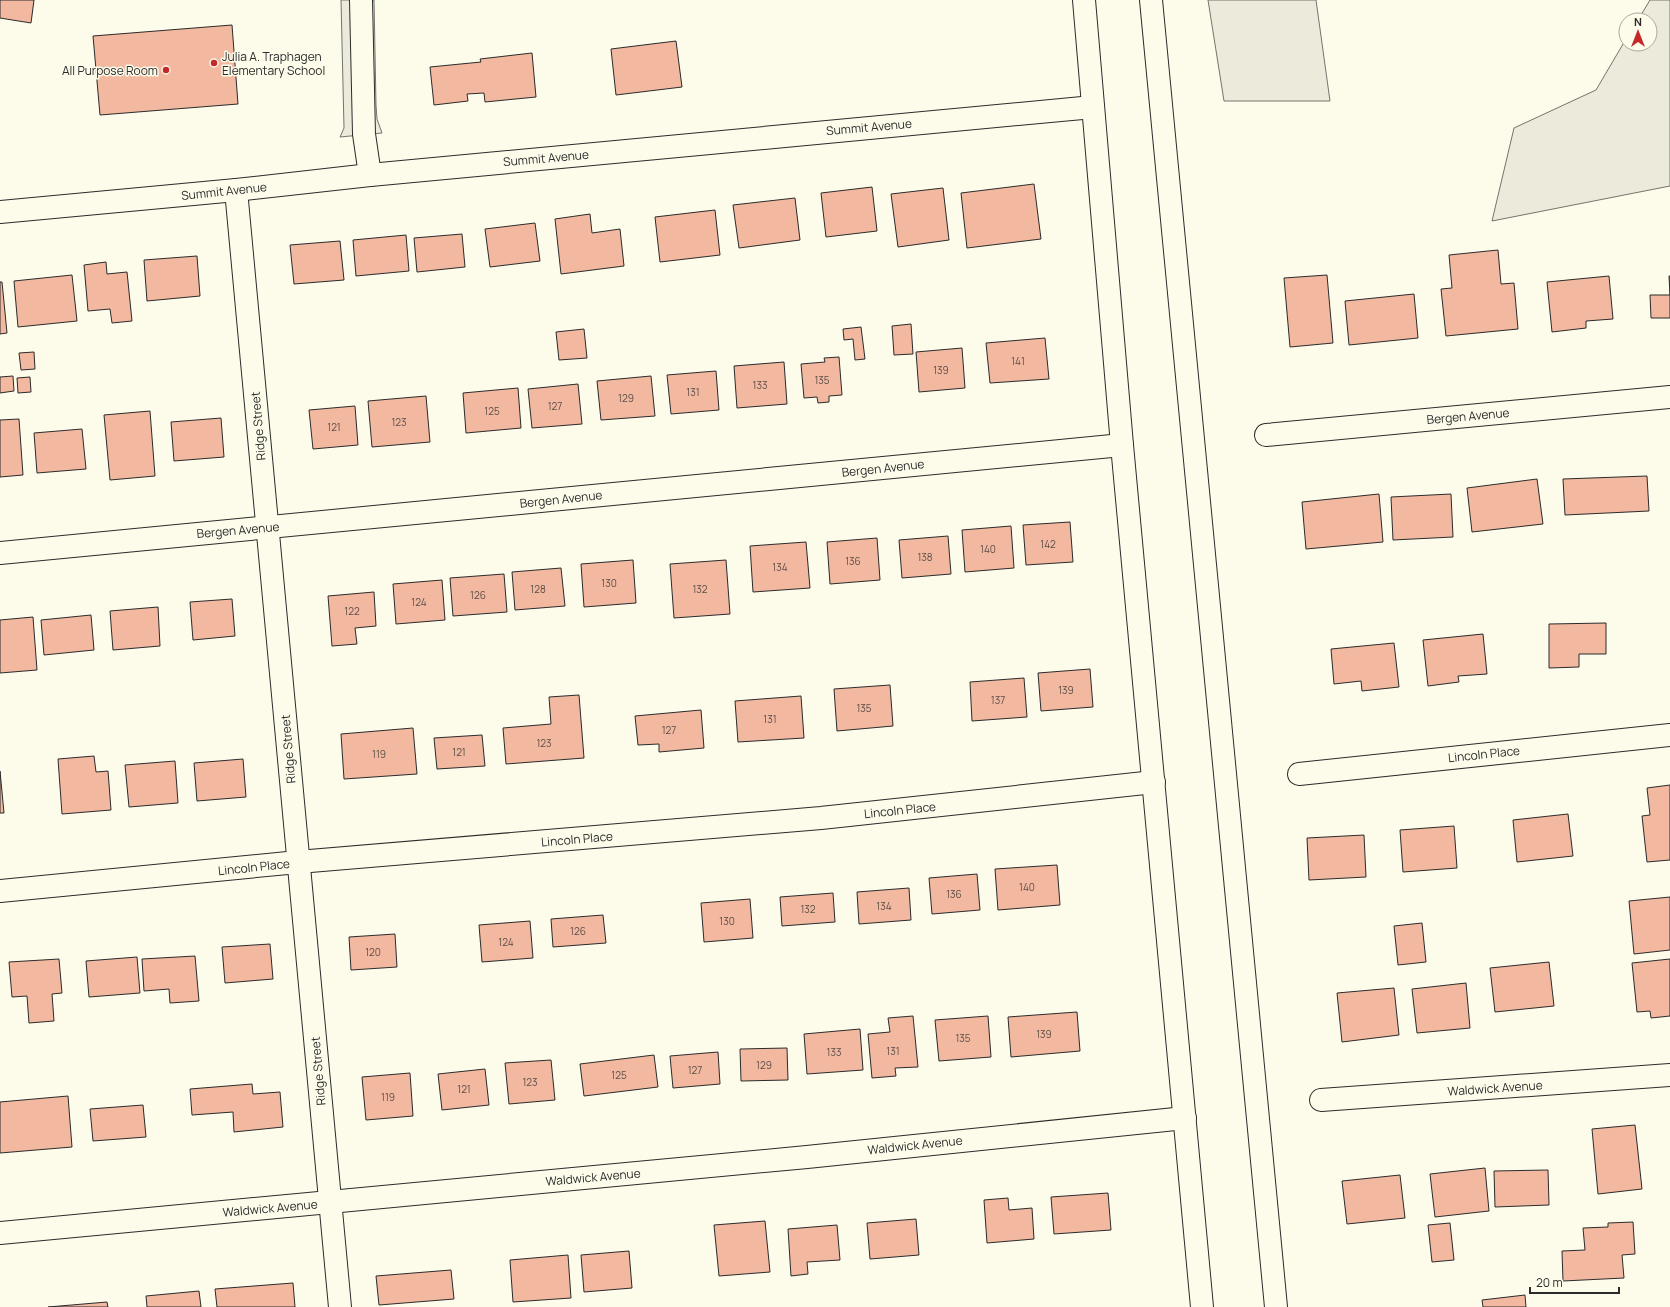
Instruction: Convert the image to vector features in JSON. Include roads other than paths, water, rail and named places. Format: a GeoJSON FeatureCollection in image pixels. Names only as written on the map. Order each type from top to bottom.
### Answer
{"type":"FeatureCollection","features":[{"type":"Feature","properties":{"kind":"main road"},"geometry":{"type":"LineString","coordinates":[[361,0],[364,134],[370,175]]}},
{"type":"Feature","properties":{"kind":"main road"},"geometry":{"type":"LineString","coordinates":[[1084,0],[1122,445],[1202,1307]]}},
{"type":"Feature","properties":{"kind":"main road"},"geometry":{"type":"LineString","coordinates":[[1151,0],[1276,1307]]}},
{"type":"Feature","properties":{"kind":"main road","name":"Summit Avenue"},"geometry":{"type":"LineString","coordinates":[[0,212],[236,190],[370,175],[1093,107]]}},
{"type":"Feature","properties":{"kind":"main road","name":"Ridge Street"},"geometry":{"type":"LineString","coordinates":[[236,190],[340,1307]]}},
{"type":"Feature","properties":{"kind":"main road","name":"Bergen Avenue"},"geometry":{"type":"LineString","coordinates":[[1266,435],[1670,397]]}},
{"type":"Feature","properties":{"kind":"main road","name":"Bergen Avenue"},"geometry":{"type":"LineString","coordinates":[[0,553],[1122,445]]}},
{"type":"Feature","properties":{"kind":"main road","name":"Lincoln Place"},"geometry":{"type":"LineString","coordinates":[[1299,774],[1670,735]]}},
{"type":"Feature","properties":{"kind":"main road","name":"Lincoln Place"},"geometry":{"type":"LineString","coordinates":[[0,891],[298,862],[821,818],[1154,782]]}},
{"type":"Feature","properties":{"kind":"main road","name":"Waldwick Avenue"},"geometry":{"type":"LineString","coordinates":[[1321,1100],[1670,1075]]}},
{"type":"Feature","properties":{"kind":"main road","name":"Waldwick Avenue"},"geometry":{"type":"LineString","coordinates":[[0,1233],[800,1158],[1185,1118]]}},
{"type":"Feature","properties":{"kind":"place","name":"Julia A. Traphagen Elementary School"},"geometry":{"type":"Point","coordinates":[214,63]}},
{"type":"Feature","properties":{"kind":"place","name":"All Purpose Room"},"geometry":{"type":"Point","coordinates":[166,70]}}]}
